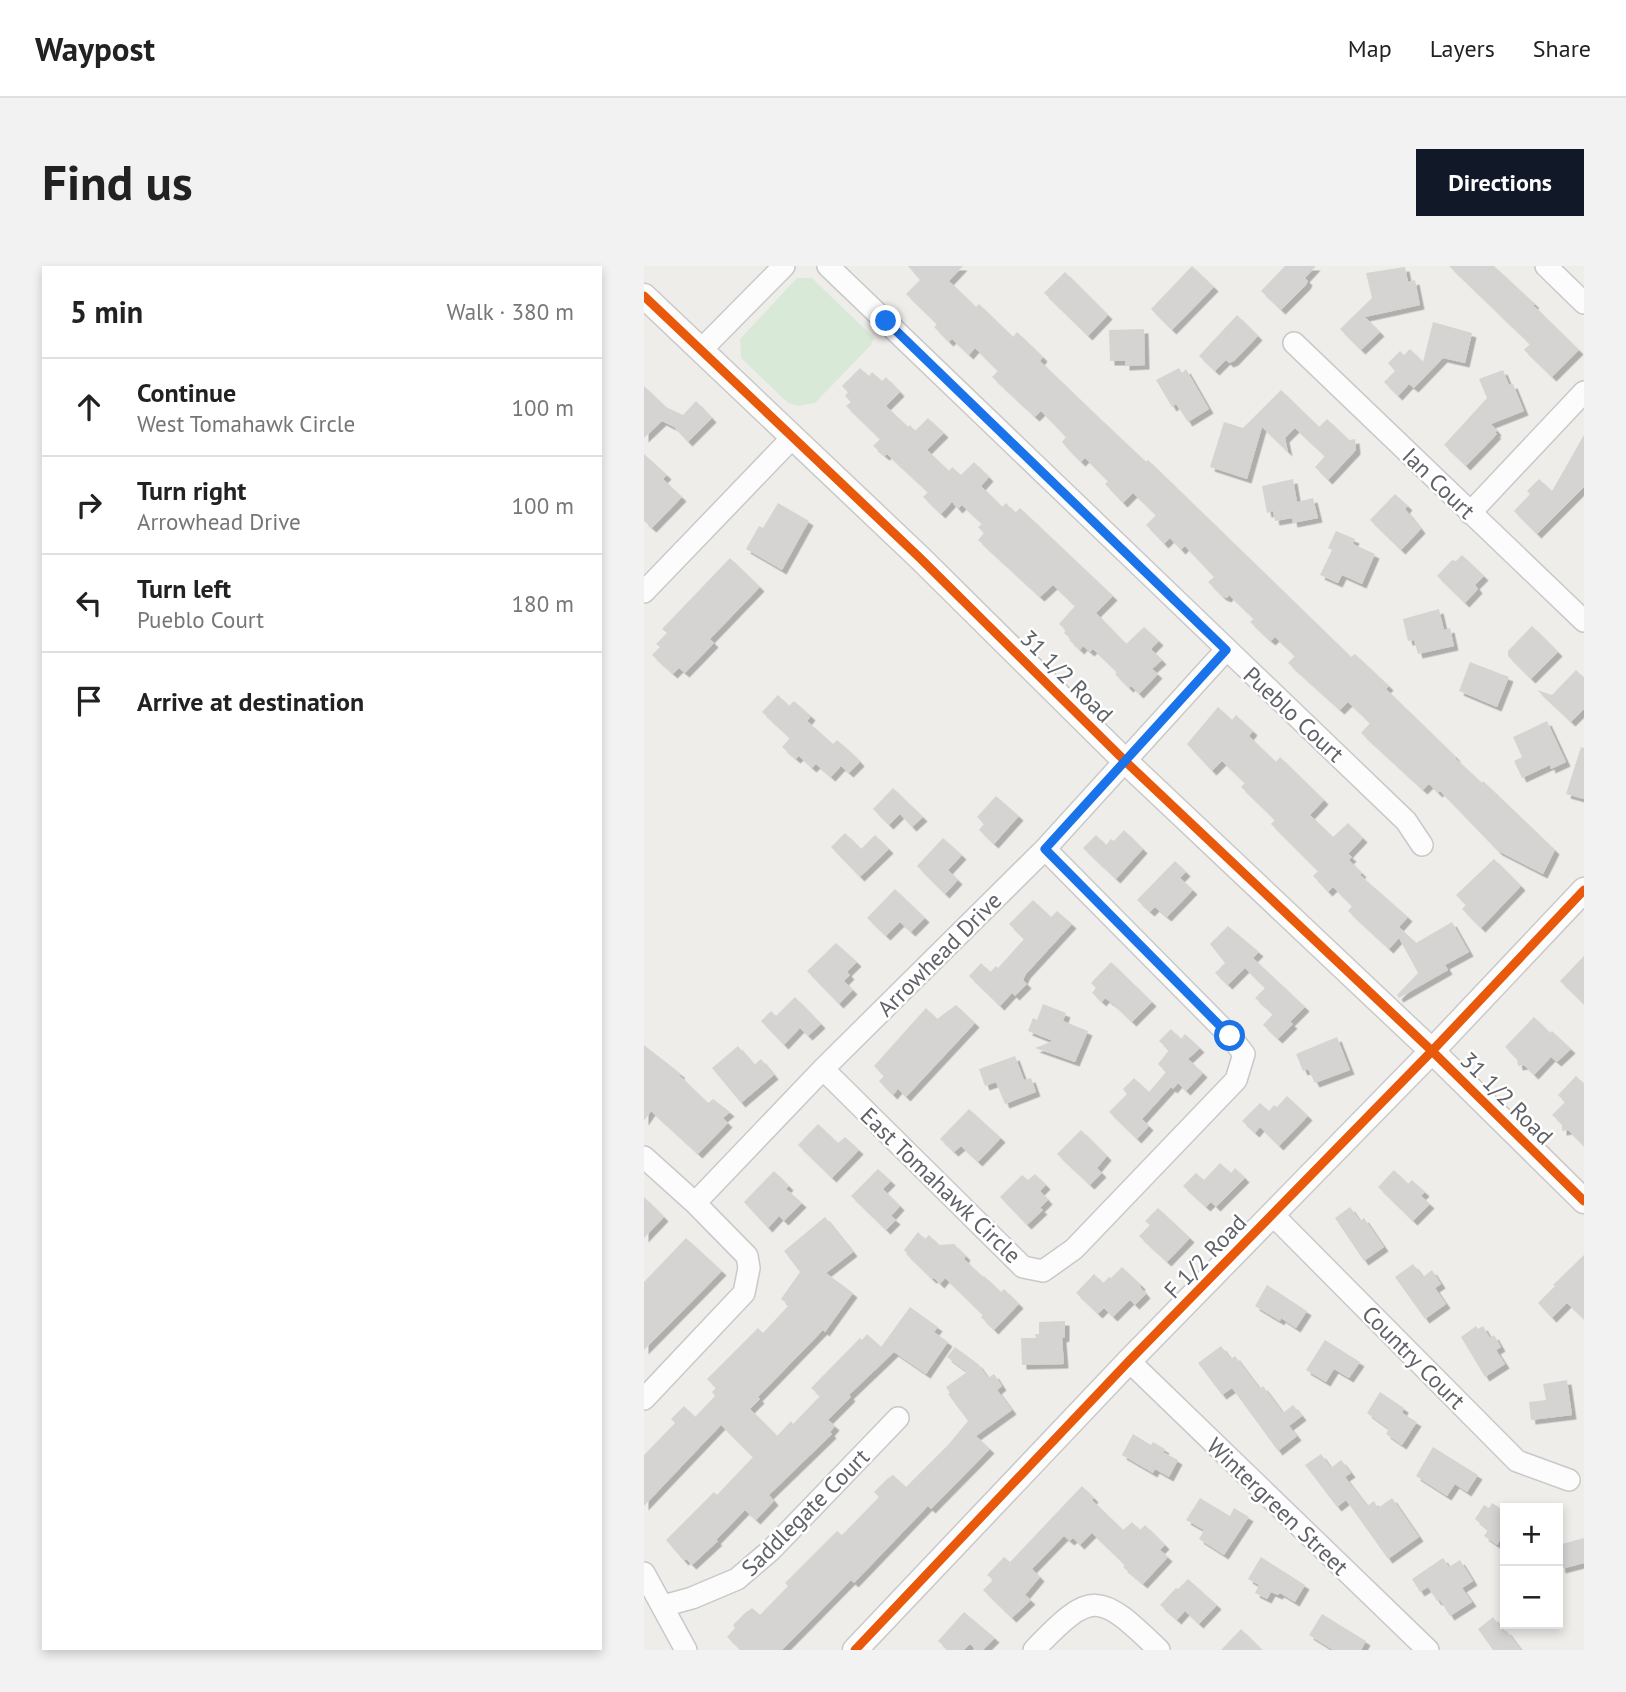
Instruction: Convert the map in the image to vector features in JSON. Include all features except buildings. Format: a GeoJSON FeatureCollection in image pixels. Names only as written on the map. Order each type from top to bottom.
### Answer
{"type":"FeatureCollection","features":[{"type":"Feature","properties":{"kind":"street"},"geometry":{"type":"LineString","coordinates":[[701,349],[784,266]]}},
{"type":"Feature","properties":{"kind":"street","name":"Pueblo Court"},"geometry":{"type":"LineString","coordinates":[[828,266],[1406,821],[1422,845]]}},
{"type":"Feature","properties":{"kind":"street"},"geometry":{"type":"LineString","coordinates":[[1546,266],[1584,303]]}},
{"type":"Feature","properties":{"kind":"street","name":"31 1/2 Road"},"geometry":{"type":"LineString","coordinates":[[644,296],[920,558],[1125,761],[1432,1051],[1584,1201]]}},
{"type":"Feature","properties":{"kind":"street","name":"Ian Court"},"geometry":{"type":"LineString","coordinates":[[1294,343],[1584,621]]}},
{"type":"Feature","properties":{"kind":"street"},"geometry":{"type":"LineString","coordinates":[[1470,513],[1584,392]]}},
{"type":"Feature","properties":{"kind":"street"},"geometry":{"type":"LineString","coordinates":[[648,581],[793,437]]}},
{"type":"Feature","properties":{"kind":"street","name":"Arrowhead Drive"},"geometry":{"type":"LineString","coordinates":[[695,1203],[823,1069],[1045,849],[1226,650]]}},
{"type":"Feature","properties":{"kind":"street","name":"East Tomahawk Circle"},"geometry":{"type":"LineString","coordinates":[[823,1069],[1023,1267],[1043,1271],[1074,1249],[1236,1080],[1244,1054],[1230,1036],[1045,849]]}},
{"type":"Feature","properties":{"kind":"street","name":"F 1/2 Road"},"geometry":{"type":"LineString","coordinates":[[855,1650],[1129,1361],[1432,1051],[1584,890]]}},
{"type":"Feature","properties":{"kind":"street"},"geometry":{"type":"LineString","coordinates":[[644,1157],[695,1203],[747,1256],[749,1269],[744,1293],[644,1399]]}},
{"type":"Feature","properties":{"kind":"street","name":"Country Court"},"geometry":{"type":"LineString","coordinates":[[1272,1214],[1517,1461],[1569,1480]]}},
{"type":"Feature","properties":{"kind":"street","name":"Wintergreen Street"},"geometry":{"type":"LineString","coordinates":[[1129,1361],[1428,1650]]}},
{"type":"Feature","properties":{"kind":"street","name":"Saddlegate Court"},"geometry":{"type":"LineString","coordinates":[[663,1606],[692,1598],[737,1579],[771,1550],[898,1418]]}},
{"type":"Feature","properties":{"kind":"street"},"geometry":{"type":"LineString","coordinates":[[644,1573],[686,1650]]}},
{"type":"Feature","properties":{"kind":"street"},"geometry":{"type":"LineString","coordinates":[[1034,1650],[1064,1618],[1087,1605],[1102,1604],[1132,1624],[1160,1650]]}},
{"type":"Feature","properties":{"kind":"green space"},"geometry":{"type":"Polygon","coordinates":[[[797,278],[812,278],[874,338],[870,346],[815,403],[799,406],[788,403],[741,358],[740,339],[797,278]]]}},
{"type":"Feature","properties":{"kind":"cycle path"},"geometry":{"type":"LineString","coordinates":[[644,296],[920,558],[1125,761],[1432,1051],[1584,1201]]}},
{"type":"Feature","properties":{"kind":"cycle path"},"geometry":{"type":"LineString","coordinates":[[855,1650],[1129,1361],[1432,1051],[1584,890]]}},
{"type":"Feature","properties":{"kind":"route"},"geometry":{"type":"LineString","coordinates":[[886,321],[1226,650],[1045,849],[1230,1036]]}}]}
